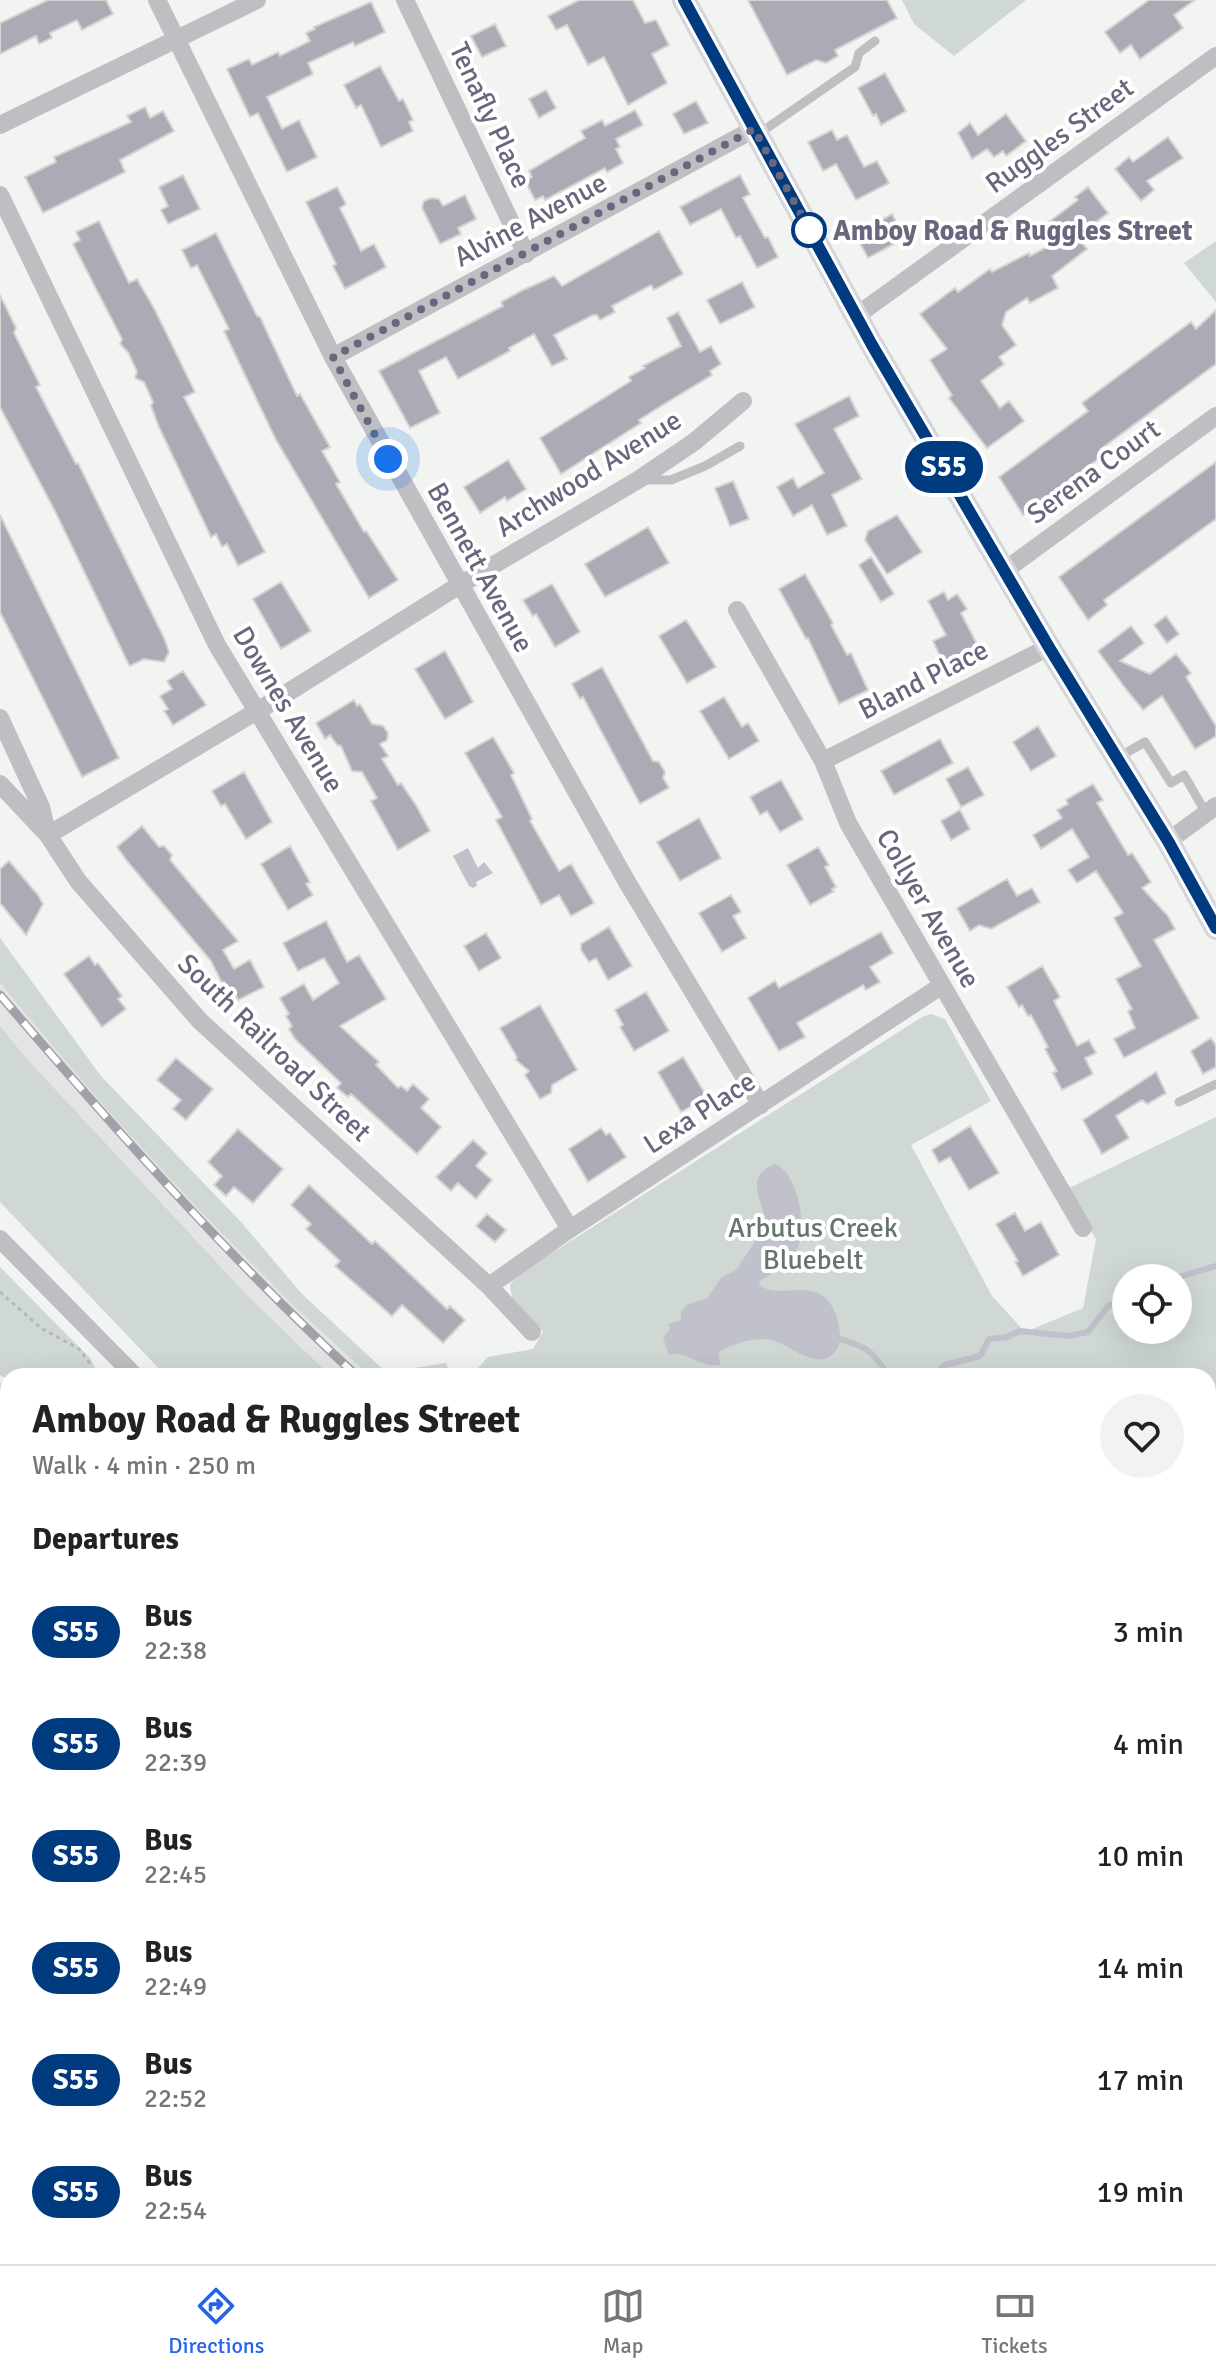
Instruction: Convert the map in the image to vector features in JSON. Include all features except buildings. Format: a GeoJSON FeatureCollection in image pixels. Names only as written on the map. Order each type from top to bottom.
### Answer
{"type":"FeatureCollection","features":[{"type":"Feature","properties":{"kind":"main road"},"geometry":{"type":"LineString","coordinates":[[684,0],[856,316],[1049,647],[1168,841],[1216,928]]}},
{"type":"Feature","properties":{"kind":"street","name":"Bennett Avenue"},"geometry":{"type":"LineString","coordinates":[[157,0],[333,357],[458,586],[627,882],[761,1105]]}},
{"type":"Feature","properties":{"kind":"street"},"geometry":{"type":"LineString","coordinates":[[0,125],[257,0]]}},
{"type":"Feature","properties":{"kind":"street","name":"Tenafly Place"},"geometry":{"type":"LineString","coordinates":[[405,0],[526,254]]}},
{"type":"Feature","properties":{"kind":"street","name":"Ruggles Street"},"geometry":{"type":"LineString","coordinates":[[856,316],[1216,56]]}},
{"type":"Feature","properties":{"kind":"street","name":"Alvine Avenue"},"geometry":{"type":"LineString","coordinates":[[333,357],[756,132]]}},
{"type":"Feature","properties":{"kind":"street","name":"Downes Avenue"},"geometry":{"type":"LineString","coordinates":[[0,195],[217,645],[570,1229]]}},
{"type":"Feature","properties":{"kind":"street","name":"Archwood Avenue"},"geometry":{"type":"LineString","coordinates":[[48,835],[638,480],[694,442],[743,401]]}},
{"type":"Feature","properties":{"kind":"street","name":"Serena Court"},"geometry":{"type":"LineString","coordinates":[[1004,571],[1216,416]]}},
{"type":"Feature","properties":{"kind":"street","name":"Collyer Avenue"},"geometry":{"type":"LineString","coordinates":[[737,610],[823,761],[848,823],[1083,1228]]}},
{"type":"Feature","properties":{"kind":"street","name":"Bland Place"},"geometry":{"type":"LineString","coordinates":[[823,761],[1049,647]]}},
{"type":"Feature","properties":{"kind":"street"},"geometry":{"type":"LineString","coordinates":[[0,718],[41,807],[48,835]]}},
{"type":"Feature","properties":{"kind":"street","name":"South Railroad Street"},"geometry":{"type":"LineString","coordinates":[[0,784],[48,835],[78,881],[199,1020],[489,1286],[532,1332]]}},
{"type":"Feature","properties":{"kind":"street"},"geometry":{"type":"LineString","coordinates":[[1168,841],[1211,809]]}},
{"type":"Feature","properties":{"kind":"street","name":"Lexa Place"},"geometry":{"type":"LineString","coordinates":[[489,1286],[570,1229],[941,986]]}},
{"type":"Feature","properties":{"kind":"street"},"geometry":{"type":"LineString","coordinates":[[0,1239],[126,1368]]}},
{"type":"Feature","properties":{"kind":"street"},"geometry":{"type":"LineString","coordinates":[[112,1368],[114,1357]]}},
{"type":"Feature","properties":{"kind":"lane"},"geometry":{"type":"LineString","coordinates":[[756,132],[855,67],[859,53],[875,41]]}},
{"type":"Feature","properties":{"kind":"lane"},"geometry":{"type":"LineString","coordinates":[[638,480],[671,480],[705,466],[740,446]]}},
{"type":"Feature","properties":{"kind":"lane"},"geometry":{"type":"LineString","coordinates":[[1117,758],[1145,742],[1171,783],[1184,775],[1211,809]]}},
{"type":"Feature","properties":{"kind":"lane"},"geometry":{"type":"LineString","coordinates":[[1179,1102],[1216,1084]]}},
{"type":"Feature","properties":{"kind":"path"},"geometry":{"type":"LineString","coordinates":[[0,1292],[41,1328],[79,1349],[92,1366]]}},
{"type":"Feature","properties":{"kind":"shaded area"},"geometry":{"type":"Polygon","coordinates":[[[468,848],[478,868],[484,862],[493,873],[476,882],[477,886],[473,888],[453,856],[468,848]]]}},
{"type":"Feature","properties":{"kind":"shaded area"},"geometry":{"type":"Polygon","coordinates":[[[0,982],[101,1103],[200,1210],[362,1368],[323,1368],[249,1297],[0,1026],[0,982]]]}},
{"type":"Feature","properties":{"kind":"shaded area"},"geometry":{"type":"Polygon","coordinates":[[[775,1164],[783,1169],[795,1189],[801,1215],[800,1240],[790,1259],[759,1282],[760,1286],[774,1290],[812,1291],[823,1296],[831,1304],[837,1318],[840,1336],[837,1349],[826,1358],[809,1358],[774,1341],[760,1339],[735,1344],[719,1352],[720,1365],[706,1364],[682,1355],[669,1355],[663,1338],[670,1329],[668,1324],[681,1320],[681,1311],[687,1305],[707,1298],[721,1278],[736,1270],[766,1225],[757,1183],[765,1169],[775,1164]]]}},
{"type":"Feature","properties":{"kind":"green space"},"geometry":{"type":"Polygon","coordinates":[[[902,0],[1026,0],[954,56],[914,24],[902,0]]]}},
{"type":"Feature","properties":{"kind":"green space"},"geometry":{"type":"Polygon","coordinates":[[[1216,241],[1216,302],[1184,263],[1216,241]]]}},
{"type":"Feature","properties":{"kind":"green space","name":"Arbutus Creek Bluebelt"},"geometry":{"type":"Polygon","coordinates":[[[0,938],[101,1076],[241,1222],[302,1294],[382,1368],[361,1368],[296,1308],[200,1211],[101,1103],[19,1006],[0,982],[0,938]]]}},
{"type":"Feature","properties":{"kind":"green space","name":"Arbutus Creek Bluebelt"},"geometry":{"type":"Polygon","coordinates":[[[931,1014],[945,1019],[991,1101],[911,1145],[992,1296],[1025,1332],[1083,1308],[1096,1239],[1065,1190],[1216,1117],[1216,1368],[478,1368],[488,1357],[533,1349],[543,1332],[512,1298],[510,1284],[522,1272],[931,1014]]]}},
{"type":"Feature","properties":{"kind":"green space"},"geometry":{"type":"Polygon","coordinates":[[[0,1026],[249,1297],[323,1368],[158,1368],[0,1202],[0,1026]]]}},
{"type":"Feature","properties":{"kind":"green space"},"geometry":{"type":"Polygon","coordinates":[[[0,1267],[90,1358],[95,1368],[0,1368],[0,1267]]]}},
{"type":"Feature","properties":{"kind":"green space","name":"Arbutus Creek Bluebelt"},"geometry":{"type":"Polygon","coordinates":[[[446,1363],[448,1368],[413,1368],[446,1363]]]}},
{"type":"Feature","properties":{"kind":"waterway"},"geometry":{"type":"LineString","coordinates":[[1192,1273],[1216,1266]]}},
{"type":"Feature","properties":{"kind":"waterway"},"geometry":{"type":"LineString","coordinates":[[942,1368],[980,1356],[989,1339],[1007,1337],[1020,1331],[1068,1336],[1088,1332],[1112,1304]]}},
{"type":"Feature","properties":{"kind":"waterway"},"geometry":{"type":"LineString","coordinates":[[840,1339],[869,1352],[884,1368]]}},
{"type":"Feature","properties":{"kind":"railway"},"geometry":{"type":"LineString","coordinates":[[0,995],[173,1191],[349,1368]]}},
{"type":"Feature","properties":{"kind":"bus line","name":"S55"},"geometry":{"type":"LineString","coordinates":[[684,0],[872,345],[1050,649],[1168,841],[1216,928]]}},
{"type":"Feature","properties":{"kind":"place","name":"Amboy Road & Ruggles Street"},"geometry":{"type":"Point","coordinates":[809,230]}},
{"type":"Feature","properties":{"kind":"route"},"geometry":{"type":"LineString","coordinates":[[388,459],[333,357],[754,129],[814,238],[809,230]]}}]}
